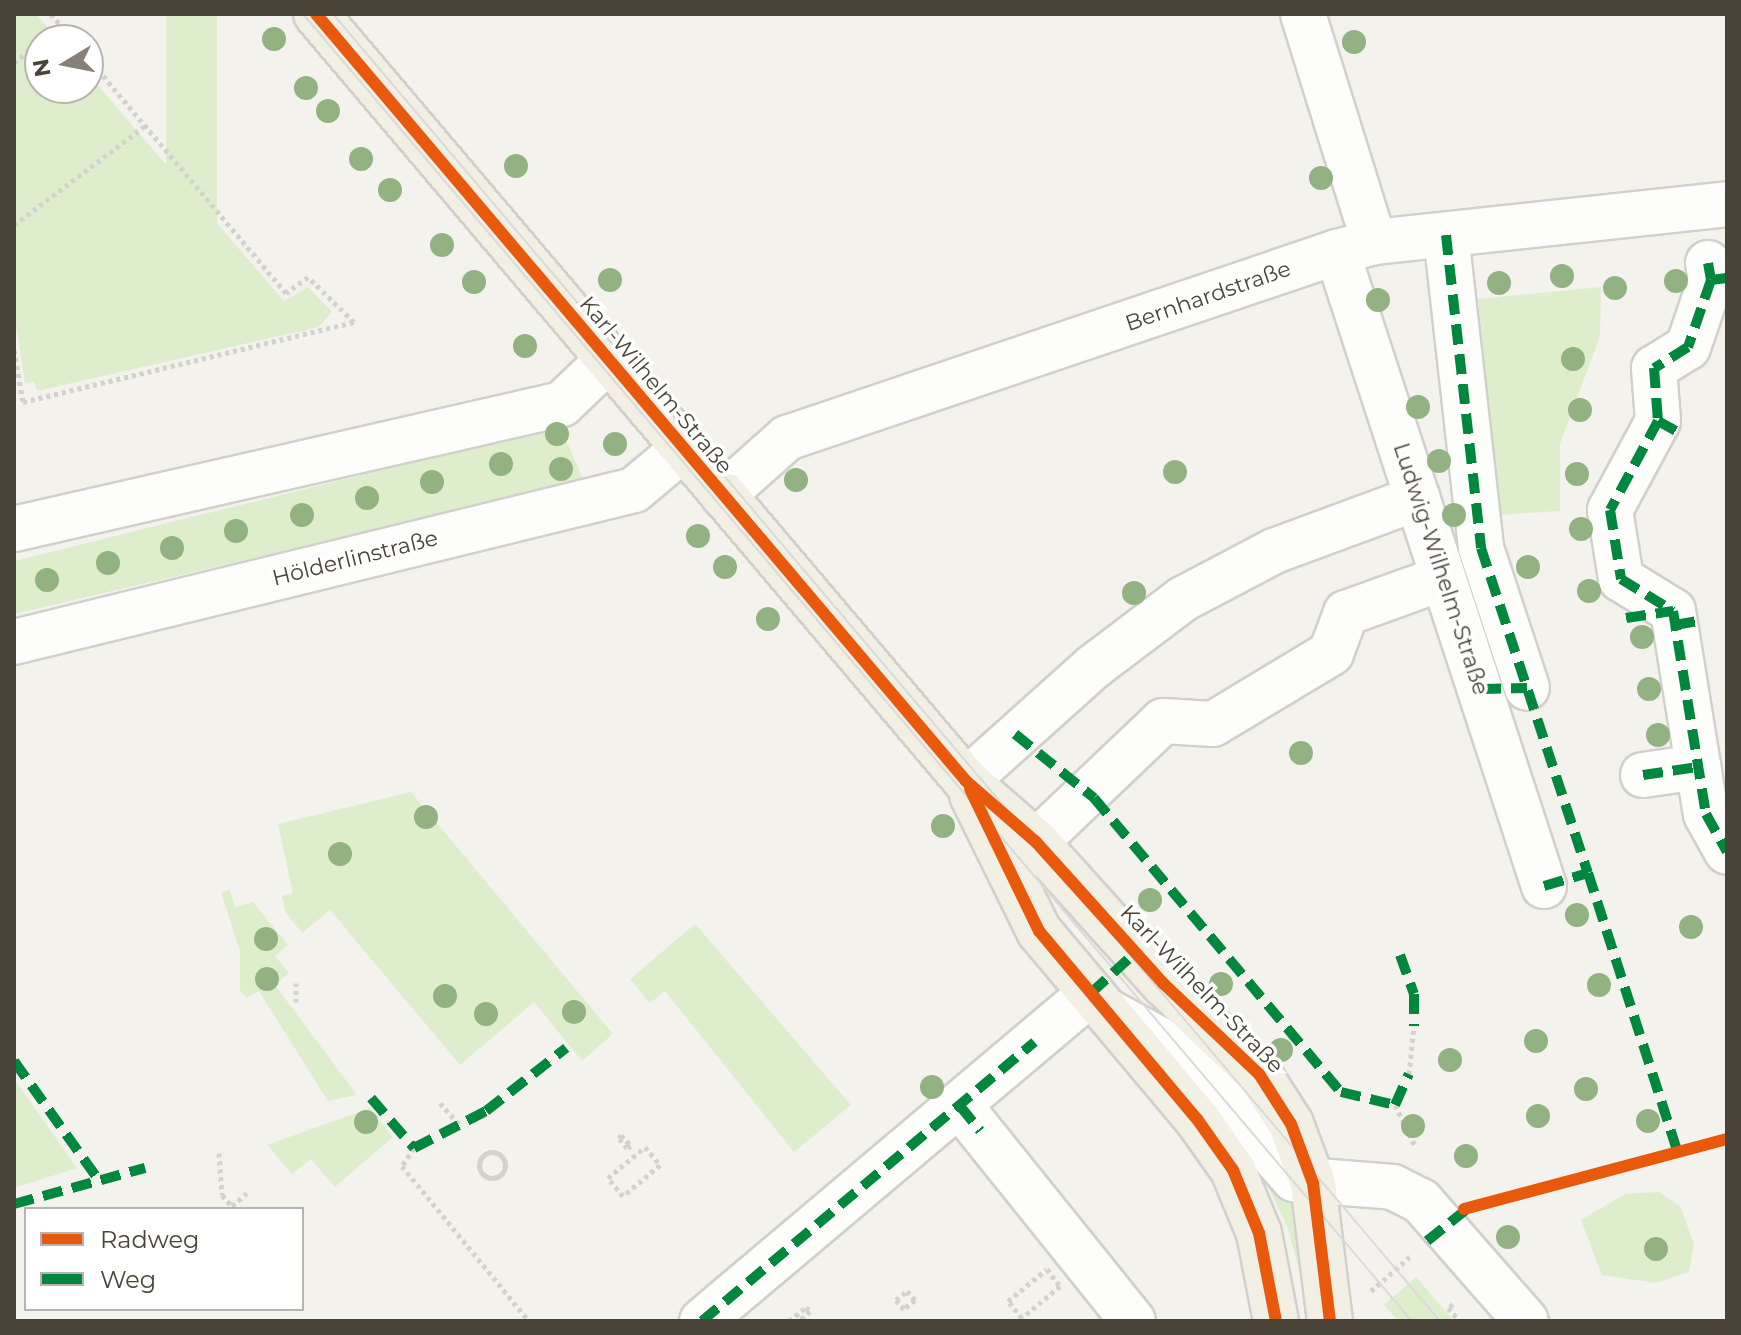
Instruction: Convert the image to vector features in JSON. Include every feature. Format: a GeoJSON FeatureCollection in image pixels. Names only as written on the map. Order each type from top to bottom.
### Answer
{"type":"FeatureCollection","features":[{"type":"Feature","properties":{"kind":"main road","name":"Karl-Wilhelm-Straße"},"geometry":{"type":"LineString","coordinates":[[316,14],[966,781],[1036,842],[1154,973],[1259,1074],[1291,1124],[1313,1183],[1330,1321]]}},
{"type":"Feature","properties":{"kind":"main road","name":"Karl-Wilhelm-Straße"},"geometry":{"type":"LineString","coordinates":[[966,781],[1039,931],[1233,1170],[1259,1233],[1276,1321]]}},
{"type":"Feature","properties":{"kind":"street","name":"Ludwig-Wilhelm-Straße"},"geometry":{"type":"LineString","coordinates":[[1303,14],[1417,498],[1544,886]]}},
{"type":"Feature","properties":{"kind":"street","name":"Bernhardstraße"},"geometry":{"type":"LineString","coordinates":[[723,495],[787,438],[1356,247],[1727,204]]}},
{"type":"Feature","properties":{"kind":"street","name":"Ludwig-Wilhelm-Straße"},"geometry":{"type":"LineString","coordinates":[[1446,235],[1481,548],[1527,688]]}},
{"type":"Feature","properties":{"kind":"street"},"geometry":{"type":"LineString","coordinates":[[1715,274],[1688,347],[1654,368],[1668,426],[1610,510],[1621,579],[1682,619],[1702,759],[1706,814],[1727,852]]}},
{"type":"Feature","properties":{"kind":"street"},"geometry":{"type":"LineString","coordinates":[[14,529],[562,404],[608,360]]}},
{"type":"Feature","properties":{"kind":"street","name":"Hölderlinstraße"},"geometry":{"type":"LineString","coordinates":[[14,642],[634,490],[683,449]]}},
{"type":"Feature","properties":{"kind":"street"},"geometry":{"type":"LineString","coordinates":[[966,781],[1039,712],[1183,599],[1274,551],[1417,498]]}},
{"type":"Feature","properties":{"kind":"street"},"geometry":{"type":"LineString","coordinates":[[1036,842],[1163,721],[1213,724],[1331,653],[1346,613],[1443,578]]}},
{"type":"Feature","properties":{"kind":"street"},"geometry":{"type":"LineString","coordinates":[[1626,618],[1682,619]]}},
{"type":"Feature","properties":{"kind":"street"},"geometry":{"type":"LineString","coordinates":[[1643,775],[1702,759]]}},
{"type":"Feature","properties":{"kind":"street"},"geometry":{"type":"LineString","coordinates":[[702,1321],[970,1119],[1035,1042],[1098,1001],[1181,1051],[1287,1173],[1313,1183],[1384,1186],[1421,1201],[1526,1321]]}},
{"type":"Feature","properties":{"kind":"street"},"geometry":{"type":"LineString","coordinates":[[970,1119],[1133,1321]]}},
{"type":"Feature","properties":{"kind":"path"},"geometry":{"type":"LineString","coordinates":[[51,14],[59,23]]}},
{"type":"Feature","properties":{"kind":"path"},"geometry":{"type":"LineString","coordinates":[[14,350],[23,402],[354,322],[308,277],[286,293],[104,77]]}},
{"type":"Feature","properties":{"kind":"path"},"geometry":{"type":"LineString","coordinates":[[14,225],[145,126]]}},
{"type":"Feature","properties":{"kind":"path"},"geometry":{"type":"LineString","coordinates":[[296,983],[296,1002]]}},
{"type":"Feature","properties":{"kind":"path"},"geometry":{"type":"LineString","coordinates":[[1409,1074],[1414,1026]]}},
{"type":"Feature","properties":{"kind":"path"},"geometry":{"type":"LineString","coordinates":[[440,1103],[460,1125]]}},
{"type":"Feature","properties":{"kind":"path"},"geometry":{"type":"LineString","coordinates":[[645,1147],[660,1165],[623,1196],[608,1178],[645,1147]]}},
{"type":"Feature","properties":{"kind":"path"},"geometry":{"type":"LineString","coordinates":[[414,1148],[402,1166],[529,1321]]}},
{"type":"Feature","properties":{"kind":"path"},"geometry":{"type":"LineString","coordinates":[[495,1152],[504,1160],[504,1169],[488,1177],[479,1162],[485,1153],[495,1152]]}},
{"type":"Feature","properties":{"kind":"path"},"geometry":{"type":"LineString","coordinates":[[219,1153],[222,1195],[232,1206],[248,1192]]}},
{"type":"Feature","properties":{"kind":"path"},"geometry":{"type":"LineString","coordinates":[[1372,1290],[1403,1262]]}},
{"type":"Feature","properties":{"kind":"path"},"geometry":{"type":"LineString","coordinates":[[1047,1269],[1060,1286],[1022,1318],[1008,1301],[1047,1269]]}},
{"type":"Feature","properties":{"kind":"path"},"geometry":{"type":"LineString","coordinates":[[789,1321],[806,1307],[810,1311],[799,1321]]}},
{"type":"Feature","properties":{"kind":"path"},"geometry":{"type":"LineString","coordinates":[[1448,1308],[1460,1321]]}},
{"type":"Feature","properties":{"kind":"green space"},"geometry":{"type":"Polygon","coordinates":[[[14,14],[36,14],[45,24],[24,24],[24,104],[104,104],[104,93],[284,301],[308,287],[332,312],[319,327],[37,391],[34,382],[25,383],[14,311],[14,14]]]}},
{"type":"Feature","properties":{"kind":"green space"},"geometry":{"type":"Polygon","coordinates":[[[166,14],[217,14],[217,321],[166,321],[166,14]]]}},
{"type":"Feature","properties":{"kind":"green space"},"geometry":{"type":"Polygon","coordinates":[[[1601,287],[1600,336],[1560,444],[1560,511],[1498,515],[1478,299],[1601,287]]]}},
{"type":"Feature","properties":{"kind":"green space"},"geometry":{"type":"Polygon","coordinates":[[[560,426],[584,481],[14,614],[14,561],[560,426]]]}},
{"type":"Feature","properties":{"kind":"green space"},"geometry":{"type":"Polygon","coordinates":[[[411,792],[613,1034],[582,1061],[534,1002],[460,1065],[330,910],[302,933],[286,913],[282,896],[293,893],[278,824],[411,792]]]}},
{"type":"Feature","properties":{"kind":"green space"},"geometry":{"type":"Polygon","coordinates":[[[230,890],[235,907],[253,902],[288,945],[275,956],[289,973],[275,985],[357,1095],[328,1101],[259,991],[246,998],[240,990],[240,951],[221,892],[230,890]]]}},
{"type":"Feature","properties":{"kind":"green space"},"geometry":{"type":"Polygon","coordinates":[[[695,924],[851,1105],[794,1152],[665,991],[650,1003],[630,979],[695,924]]]}},
{"type":"Feature","properties":{"kind":"green space"},"geometry":{"type":"Polygon","coordinates":[[[14,1079],[77,1168],[14,1188],[14,1079]]]}},
{"type":"Feature","properties":{"kind":"green space"},"geometry":{"type":"Polygon","coordinates":[[[370,1108],[393,1137],[335,1187],[311,1159],[292,1174],[267,1145],[370,1108]]]}},
{"type":"Feature","properties":{"kind":"green space"},"geometry":{"type":"Polygon","coordinates":[[[1263,1164],[1307,1216],[1305,1290],[1287,1226],[1259,1168],[1263,1164]]]}},
{"type":"Feature","properties":{"kind":"green space"},"geometry":{"type":"Polygon","coordinates":[[[1659,1192],[1680,1206],[1694,1244],[1689,1272],[1656,1283],[1602,1275],[1581,1220],[1625,1194],[1659,1192]]]}},
{"type":"Feature","properties":{"kind":"green space"},"geometry":{"type":"Polygon","coordinates":[[[1416,1277],[1454,1321],[1398,1321],[1384,1305],[1416,1277]]]}},
{"type":"Feature","properties":{"kind":"tram line"},"geometry":{"type":"LineString","coordinates":[[303,14],[1412,1321]]}},
{"type":"Feature","properties":{"kind":"tram line"},"geometry":{"type":"LineString","coordinates":[[333,14],[1440,1321]]}},
{"type":"Feature","properties":{"kind":"marked path"},"geometry":{"type":"LineString","coordinates":[[1446,235],[1481,548],[1588,873]]}},
{"type":"Feature","properties":{"kind":"marked path"},"geometry":{"type":"LineString","coordinates":[[1708,263],[1711,280],[1688,347],[1654,368],[1658,421],[1610,510],[1621,579],[1673,611],[1706,814],[1727,852]]}},
{"type":"Feature","properties":{"kind":"marked path"},"geometry":{"type":"LineString","coordinates":[[1711,280],[1727,278]]}},
{"type":"Feature","properties":{"kind":"marked path"},"geometry":{"type":"LineString","coordinates":[[1658,421],[1678,432]]}},
{"type":"Feature","properties":{"kind":"marked path"},"geometry":{"type":"LineString","coordinates":[[1626,618],[1673,611]]}},
{"type":"Feature","properties":{"kind":"marked path"},"geometry":{"type":"LineString","coordinates":[[1675,625],[1698,621]]}},
{"type":"Feature","properties":{"kind":"marked path"},"geometry":{"type":"LineString","coordinates":[[1481,689],[1527,688]]}},
{"type":"Feature","properties":{"kind":"marked path"},"geometry":{"type":"LineString","coordinates":[[1015,734],[1094,798],[1341,1092],[1395,1105],[1409,1074]]}},
{"type":"Feature","properties":{"kind":"marked path"},"geometry":{"type":"LineString","coordinates":[[1643,775],[1698,767]]}},
{"type":"Feature","properties":{"kind":"marked path"},"geometry":{"type":"LineString","coordinates":[[1544,886],[1588,873],[1678,1153]]}},
{"type":"Feature","properties":{"kind":"marked path"},"geometry":{"type":"LineString","coordinates":[[1091,993],[1135,953]]}},
{"type":"Feature","properties":{"kind":"marked path"},"geometry":{"type":"LineString","coordinates":[[1400,955],[1414,994],[1414,1026]]}},
{"type":"Feature","properties":{"kind":"marked path"},"geometry":{"type":"LineString","coordinates":[[702,1321],[1035,1042]]}},
{"type":"Feature","properties":{"kind":"marked path"},"geometry":{"type":"LineString","coordinates":[[371,1098],[414,1148],[486,1111],[566,1048]]}},
{"type":"Feature","properties":{"kind":"marked path"},"geometry":{"type":"LineString","coordinates":[[14,1061],[98,1179]]}},
{"type":"Feature","properties":{"kind":"marked path"},"geometry":{"type":"LineString","coordinates":[[960,1106],[980,1131]]}},
{"type":"Feature","properties":{"kind":"marked path"},"geometry":{"type":"LineString","coordinates":[[14,1204],[145,1168]]}},
{"type":"Feature","properties":{"kind":"marked path"},"geometry":{"type":"LineString","coordinates":[[1427,1241],[1468,1208]]}},
{"type":"Feature","properties":{"kind":"cycle path"},"geometry":{"type":"LineString","coordinates":[[316,14],[966,781],[1036,842],[1164,984],[1259,1074],[1291,1124],[1313,1183],[1330,1321]]}},
{"type":"Feature","properties":{"kind":"cycle path"},"geometry":{"type":"LineString","coordinates":[[970,789],[1039,931],[1197,1119],[1233,1170],[1259,1233],[1276,1321]]}},
{"type":"Feature","properties":{"kind":"cycle path"},"geometry":{"type":"LineString","coordinates":[[1464,1209],[1727,1139]]}}]}
